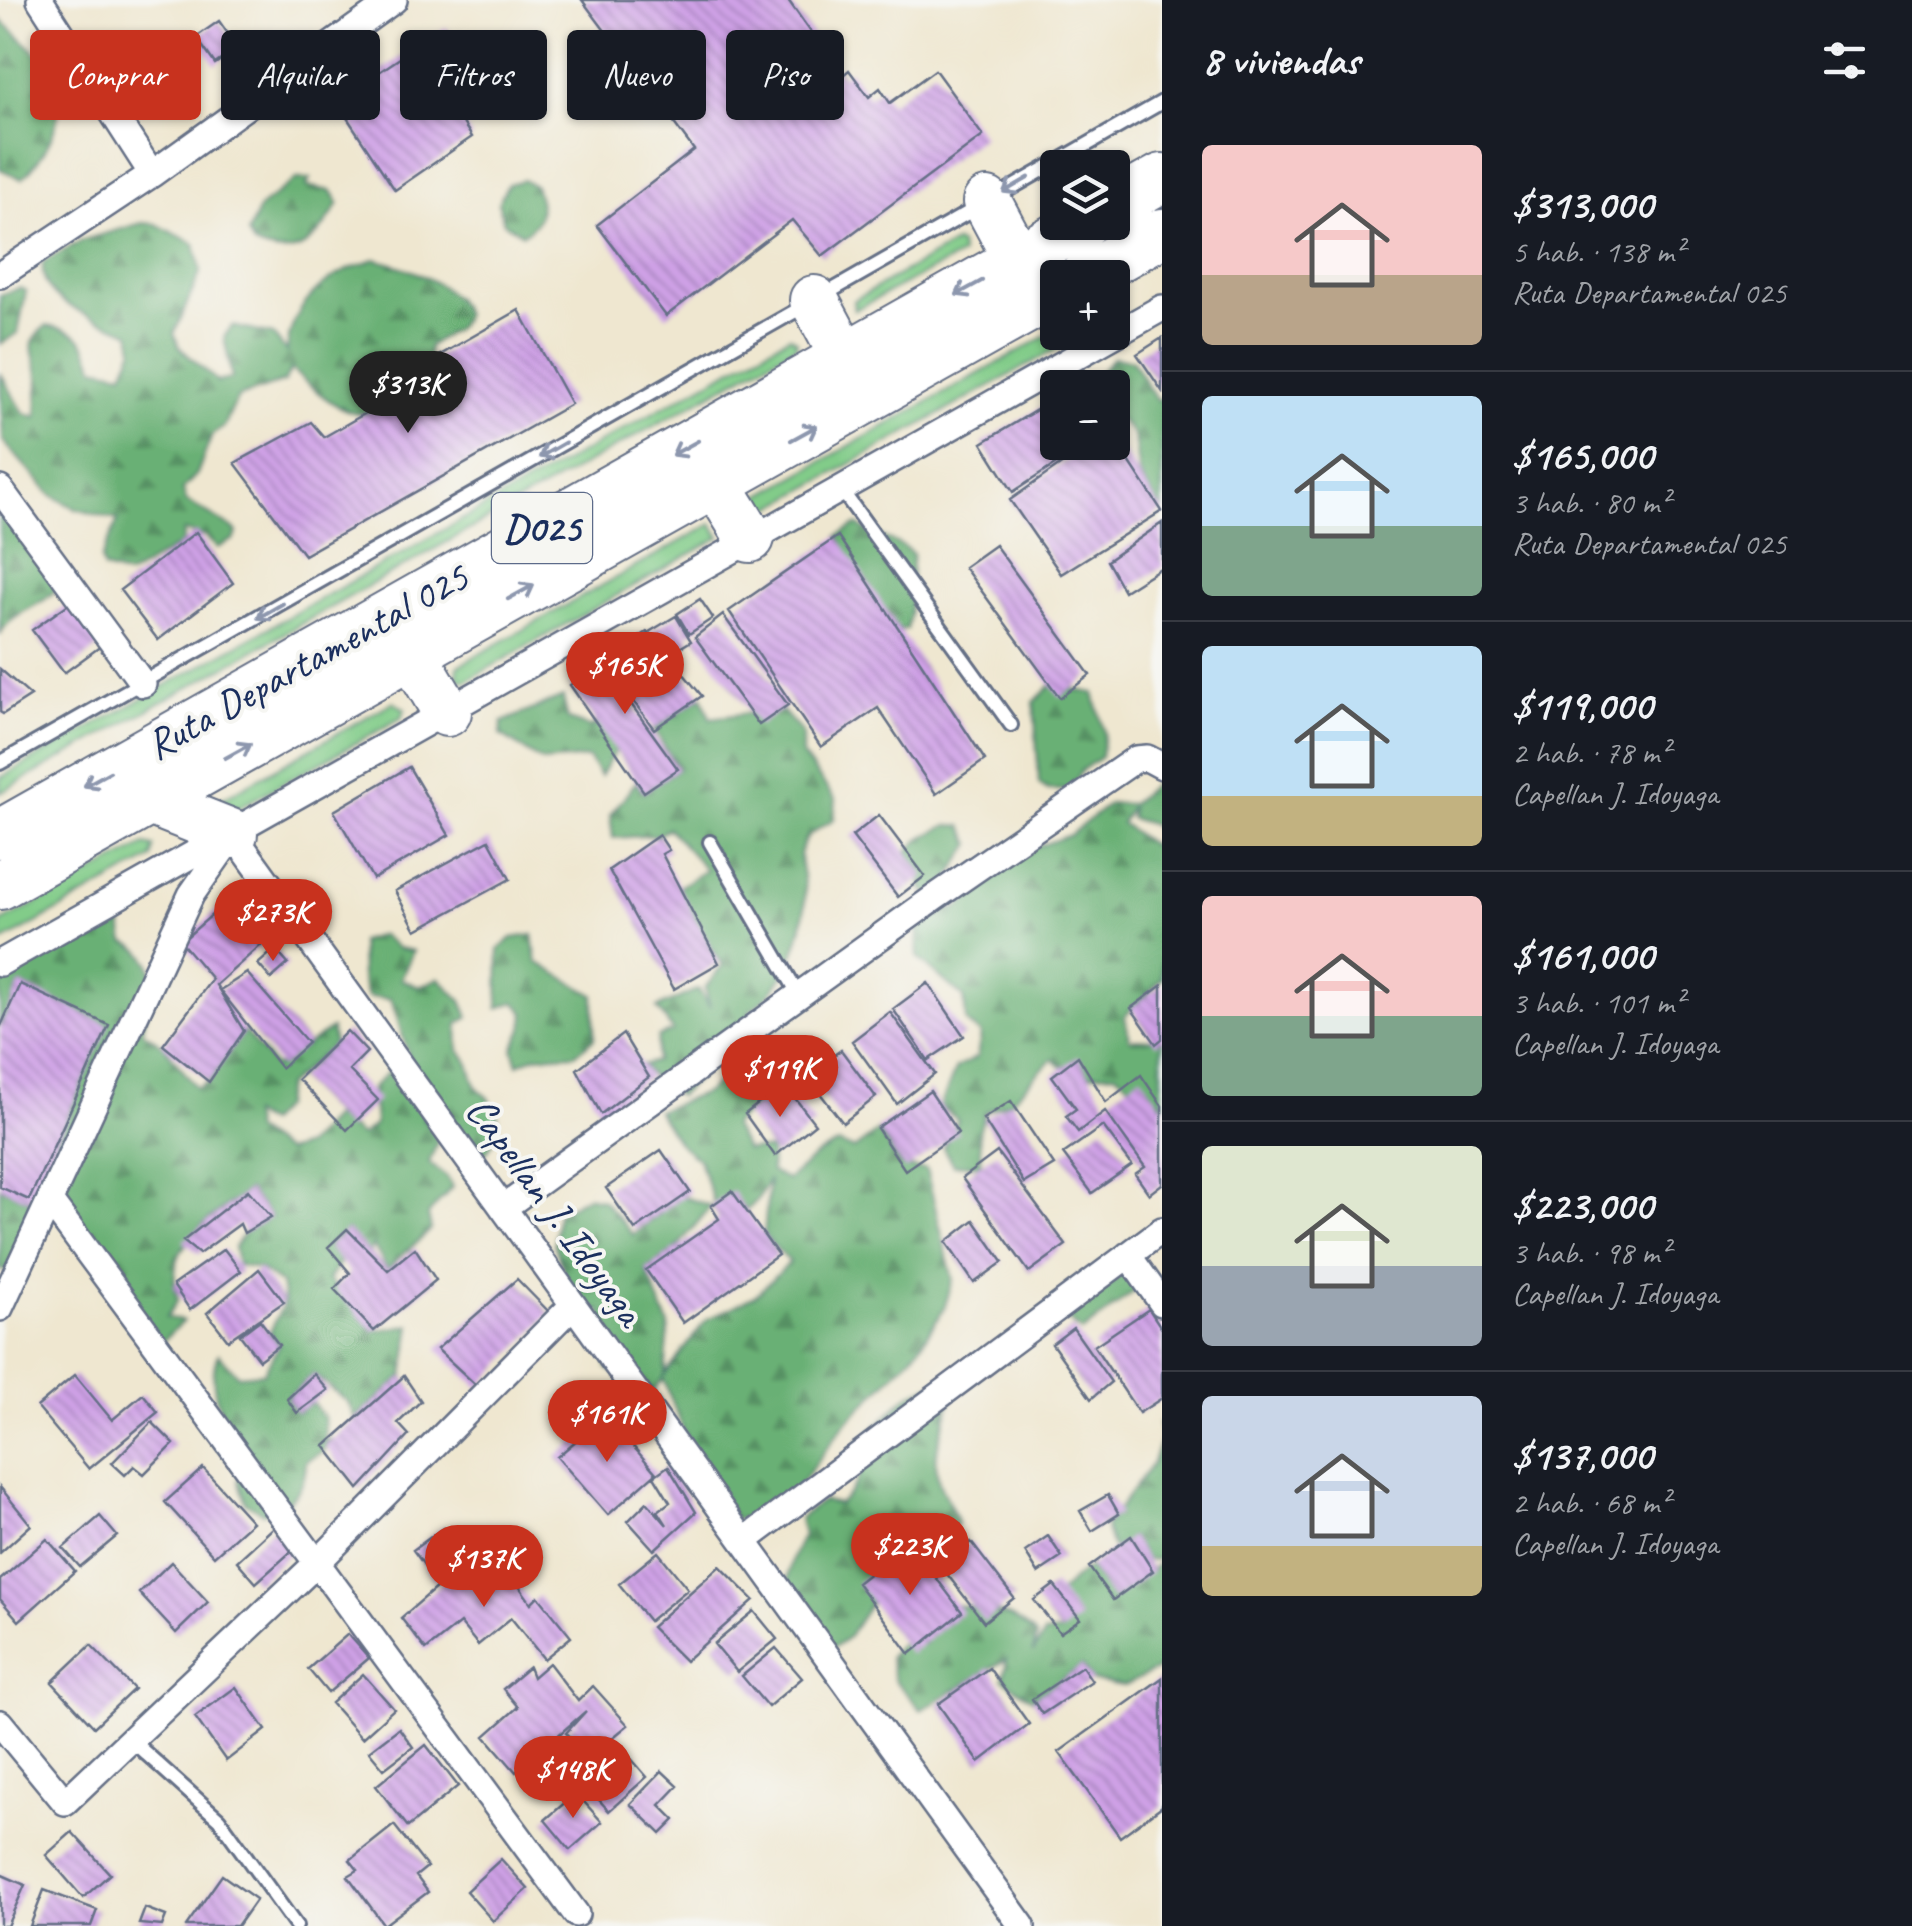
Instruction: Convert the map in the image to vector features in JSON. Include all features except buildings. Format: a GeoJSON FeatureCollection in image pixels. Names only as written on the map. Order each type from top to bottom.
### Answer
{"type":"FeatureCollection","features":[{"type":"Feature","properties":{"kind":"highway"},"geometry":{"type":"LineString","coordinates":[[1130,196],[1162,178]]}},
{"type":"Feature","properties":{"kind":"highway"},"geometry":{"type":"LineString","coordinates":[[986,202],[1018,260]]}},
{"type":"Feature","properties":{"kind":"highway"},"geometry":{"type":"LineString","coordinates":[[1114,260],[1162,233]]}},
{"type":"Feature","properties":{"kind":"highway","name":"Ruta Departamental 025"},"geometry":{"type":"LineString","coordinates":[[0,834],[1053,240]]}},
{"type":"Feature","properties":{"kind":"highway"},"geometry":{"type":"LineString","coordinates":[[814,300],[845,358]]}},
{"type":"Feature","properties":{"kind":"highway","name":"Ruta Departamental 025"},"geometry":{"type":"LineString","coordinates":[[0,885],[1040,301]]}},
{"type":"Feature","properties":{"kind":"highway"},"geometry":{"type":"LineString","coordinates":[[716,483],[750,538]]}},
{"type":"Feature","properties":{"kind":"highway"},"geometry":{"type":"LineString","coordinates":[[412,653],[447,712]]}},
{"type":"Feature","properties":{"kind":"highway"},"geometry":{"type":"LineString","coordinates":[[150,801],[233,834]]}},
{"type":"Feature","properties":{"kind":"street"},"geometry":{"type":"LineString","coordinates":[[40,0],[152,174]]}},
{"type":"Feature","properties":{"kind":"street"},"geometry":{"type":"LineString","coordinates":[[0,275],[152,174],[394,0]]}},
{"type":"Feature","properties":{"kind":"street"},"geometry":{"type":"LineString","coordinates":[[0,962],[1162,308]]}},
{"type":"Feature","properties":{"kind":"street"},"geometry":{"type":"LineString","coordinates":[[0,489],[143,684]]}},
{"type":"Feature","properties":{"kind":"street"},"geometry":{"type":"LineString","coordinates":[[503,1208],[1136,759],[1147,758],[1162,766]]}},
{"type":"Feature","properties":{"kind":"street"},"geometry":{"type":"LineString","coordinates":[[0,1308],[52,1204],[191,895],[233,834]]}},
{"type":"Feature","properties":{"kind":"street","name":"Capellan J. Idoyaga"},"geometry":{"type":"LineString","coordinates":[[233,834],[1022,1926]]}},
{"type":"Feature","properties":{"kind":"street"},"geometry":{"type":"LineString","coordinates":[[52,1204],[576,1914]]}},
{"type":"Feature","properties":{"kind":"street"},"geometry":{"type":"LineString","coordinates":[[744,1541],[1162,1230]]}},
{"type":"Feature","properties":{"kind":"street"},"geometry":{"type":"LineString","coordinates":[[1128,1255],[1162,1303]]}},
{"type":"Feature","properties":{"kind":"street"},"geometry":{"type":"LineString","coordinates":[[0,1723],[65,1802],[317,1563],[573,1304]]}},
{"type":"Feature","properties":{"kind":"lane"},"geometry":{"type":"LineString","coordinates":[[0,764],[1162,102]]}},
{"type":"Feature","properties":{"kind":"lane"},"geometry":{"type":"LineString","coordinates":[[840,488],[1011,725]]}},
{"type":"Feature","properties":{"kind":"lane"},"geometry":{"type":"LineString","coordinates":[[710,842],[799,995]]}},
{"type":"Feature","properties":{"kind":"lane"},"geometry":{"type":"LineString","coordinates":[[131,1740],[220,1818],[296,1926]]}},
{"type":"Feature","properties":{"kind":"green space"},"geometry":{"type":"Polygon","coordinates":[[[0,19],[30,47],[30,120],[57,120],[49,143],[22,179],[0,169],[0,19]]]}},
{"type":"Feature","properties":{"kind":"green space"},"geometry":{"type":"Polygon","coordinates":[[[296,179],[310,179],[306,186],[332,191],[339,203],[331,216],[314,238],[295,250],[283,252],[254,245],[248,233],[260,207],[296,179]]]}},
{"type":"Feature","properties":{"kind":"green space"},"geometry":{"type":"Polygon","coordinates":[[[523,180],[535,186],[540,207],[538,219],[523,234],[504,223],[498,203],[508,184],[523,180]]]}},
{"type":"Feature","properties":{"kind":"green space"},"geometry":{"type":"Polygon","coordinates":[[[142,223],[156,224],[195,244],[201,271],[174,334],[180,348],[218,382],[232,378],[224,337],[232,326],[273,335],[287,352],[292,326],[313,294],[348,269],[374,259],[400,266],[440,286],[459,304],[464,315],[458,327],[429,346],[427,366],[394,401],[375,412],[362,414],[336,405],[291,369],[284,382],[238,397],[224,427],[212,435],[197,474],[183,489],[186,501],[231,527],[237,532],[235,539],[217,548],[206,537],[184,531],[182,543],[128,576],[104,569],[101,559],[118,520],[76,509],[50,494],[3,441],[0,373],[24,413],[37,417],[38,376],[33,343],[46,326],[78,337],[95,367],[123,373],[134,348],[131,333],[60,300],[44,277],[43,262],[83,240],[142,223]]]}},
{"type":"Feature","properties":{"kind":"green space"},"geometry":{"type":"Polygon","coordinates":[[[955,243],[960,245],[961,255],[854,310],[853,301],[955,243]]]}},
{"type":"Feature","properties":{"kind":"green space"},"geometry":{"type":"Polygon","coordinates":[[[20,288],[26,291],[18,333],[0,344],[0,295],[20,288]]]}},
{"type":"Feature","properties":{"kind":"green space"},"geometry":{"type":"Polygon","coordinates":[[[790,336],[797,341],[796,346],[0,793],[0,778],[790,336]]]}},
{"type":"Feature","properties":{"kind":"green space"},"geometry":{"type":"Polygon","coordinates":[[[1040,339],[1040,350],[1055,350],[757,516],[749,502],[1040,339]]]}},
{"type":"Feature","properties":{"kind":"green space"},"geometry":{"type":"Polygon","coordinates":[[[1113,357],[1132,360],[1156,400],[1162,399],[1162,511],[1139,474],[1130,431],[1130,370],[1102,370],[1113,357]]]}},
{"type":"Feature","properties":{"kind":"green space"},"geometry":{"type":"Polygon","coordinates":[[[0,492],[60,582],[47,598],[13,619],[0,635],[0,492]]]}},
{"type":"Feature","properties":{"kind":"green space"},"geometry":{"type":"Polygon","coordinates":[[[712,524],[720,537],[466,681],[457,678],[458,666],[712,524]]]}},
{"type":"Feature","properties":{"kind":"green space"},"geometry":{"type":"Polygon","coordinates":[[[857,525],[913,554],[907,629],[891,632],[838,536],[857,525]]]}},
{"type":"Feature","properties":{"kind":"green space"},"geometry":{"type":"Polygon","coordinates":[[[1051,685],[1094,693],[1104,732],[1101,757],[1082,770],[1069,790],[1048,790],[1039,784],[1034,702],[1051,685]]]}},
{"type":"Feature","properties":{"kind":"green space"},"geometry":{"type":"Polygon","coordinates":[[[702,696],[710,718],[781,709],[802,733],[802,755],[836,800],[834,820],[810,834],[801,850],[805,906],[798,941],[784,974],[774,989],[749,1011],[756,1026],[678,1096],[656,1082],[642,1065],[656,1061],[658,1037],[673,1031],[657,1008],[698,989],[710,1007],[705,988],[723,965],[674,890],[706,870],[668,828],[659,835],[613,838],[610,815],[636,782],[644,792],[678,769],[654,729],[702,696]]]}},
{"type":"Feature","properties":{"kind":"green space"},"geometry":{"type":"Polygon","coordinates":[[[563,697],[568,720],[592,728],[596,722],[616,734],[615,751],[600,776],[588,758],[543,762],[501,735],[502,722],[563,697]]]}},
{"type":"Feature","properties":{"kind":"green space"},"geometry":{"type":"Polygon","coordinates":[[[393,702],[405,709],[401,718],[218,819],[211,805],[393,702]]]}},
{"type":"Feature","properties":{"kind":"green space"},"geometry":{"type":"Polygon","coordinates":[[[1157,781],[1162,782],[1162,834],[1150,824],[1130,818],[1131,807],[1121,823],[1162,853],[1162,979],[1125,1016],[1129,1039],[1162,1040],[1162,1105],[1153,1103],[1116,1073],[1072,1075],[1052,1059],[1011,1101],[985,1112],[979,1132],[981,1164],[953,1165],[943,1148],[958,1120],[940,1107],[956,1068],[977,1057],[981,1034],[966,1022],[964,998],[918,958],[917,923],[936,904],[955,910],[1033,848],[1070,835],[1110,803],[1131,804],[1157,781]]]}},
{"type":"Feature","properties":{"kind":"green space"},"geometry":{"type":"Polygon","coordinates":[[[948,825],[963,826],[972,844],[934,898],[922,889],[921,871],[907,852],[923,837],[948,825]]]}},
{"type":"Feature","properties":{"kind":"green space"},"geometry":{"type":"Polygon","coordinates":[[[145,845],[154,847],[152,858],[0,943],[0,923],[145,845]]]}},
{"type":"Feature","properties":{"kind":"green space"},"geometry":{"type":"Polygon","coordinates":[[[122,925],[125,942],[146,957],[151,968],[152,992],[142,1031],[163,1045],[197,1088],[209,1081],[244,1031],[275,1067],[331,1029],[334,1044],[286,1086],[282,1107],[267,1123],[251,1115],[254,1131],[285,1152],[305,1146],[334,1116],[361,1136],[375,1124],[372,1088],[389,1071],[400,1093],[408,1054],[391,999],[367,997],[361,977],[360,941],[381,935],[397,948],[413,951],[401,979],[419,987],[439,978],[462,1001],[469,1017],[458,1024],[459,1050],[498,1119],[494,1140],[480,1160],[422,1117],[438,1140],[429,1163],[447,1177],[452,1187],[428,1215],[431,1229],[388,1270],[373,1245],[368,1255],[347,1230],[328,1246],[341,1262],[328,1279],[373,1331],[411,1325],[404,1376],[355,1418],[348,1402],[314,1374],[287,1398],[297,1413],[312,1402],[324,1418],[325,1444],[331,1437],[322,1452],[306,1461],[303,1481],[295,1495],[263,1513],[246,1503],[238,1480],[259,1467],[223,1415],[214,1386],[214,1370],[218,1354],[238,1375],[263,1373],[279,1345],[270,1332],[284,1302],[281,1284],[259,1269],[237,1265],[234,1247],[244,1233],[271,1217],[248,1190],[192,1235],[176,1263],[178,1300],[167,1317],[183,1321],[159,1345],[115,1262],[102,1261],[67,1212],[65,1180],[47,1214],[33,1193],[108,1025],[20,985],[0,1028],[0,986],[35,961],[122,925]]]}},
{"type":"Feature","properties":{"kind":"green space"},"geometry":{"type":"Polygon","coordinates":[[[533,935],[537,962],[594,995],[594,1039],[575,1054],[536,1056],[518,1064],[513,1049],[523,1029],[525,1013],[515,1002],[498,1008],[499,949],[512,938],[533,935]]]}},
{"type":"Feature","properties":{"kind":"green space"},"geometry":{"type":"Polygon","coordinates":[[[789,1041],[809,1046],[806,1066],[732,1125],[746,1150],[770,1149],[771,1172],[787,1180],[819,1153],[838,1144],[854,1149],[878,1131],[902,1167],[926,1169],[953,1280],[944,1309],[916,1352],[844,1425],[777,1516],[719,1520],[663,1379],[650,1394],[607,1368],[601,1310],[579,1312],[554,1244],[557,1213],[587,1196],[603,1200],[633,1235],[681,1196],[711,1206],[675,1250],[646,1270],[669,1325],[665,1375],[706,1320],[756,1295],[790,1262],[764,1236],[769,1179],[751,1207],[719,1218],[699,1160],[679,1144],[657,1111],[707,1092],[756,1048],[789,1041]]]}},
{"type":"Feature","properties":{"kind":"green space"},"geometry":{"type":"Polygon","coordinates":[[[0,1187],[29,1200],[38,1221],[13,1272],[0,1270],[0,1187]]]}},
{"type":"Feature","properties":{"kind":"green space"},"geometry":{"type":"Polygon","coordinates":[[[1125,1272],[1140,1287],[1082,1332],[1066,1318],[1125,1272]]]}},
{"type":"Feature","properties":{"kind":"green space"},"geometry":{"type":"Polygon","coordinates":[[[934,1383],[952,1399],[936,1465],[957,1524],[901,1545],[888,1555],[862,1589],[877,1593],[848,1637],[825,1653],[802,1625],[789,1599],[789,1570],[803,1535],[799,1518],[822,1501],[839,1504],[846,1497],[859,1476],[860,1442],[906,1397],[934,1383]]]}},
{"type":"Feature","properties":{"kind":"green space"},"geometry":{"type":"Polygon","coordinates":[[[1159,1423],[1162,1424],[1162,1559],[1146,1560],[1131,1537],[1113,1550],[1105,1527],[1152,1464],[1161,1441],[1159,1423]]]}},
{"type":"Feature","properties":{"kind":"green space"},"geometry":{"type":"Polygon","coordinates":[[[1162,1561],[1162,1667],[1124,1686],[1092,1681],[1082,1666],[1032,1699],[1003,1679],[1007,1659],[921,1710],[894,1680],[889,1657],[904,1640],[923,1644],[955,1605],[999,1613],[1019,1622],[1036,1637],[1033,1653],[1044,1634],[1060,1632],[1059,1592],[1089,1567],[1113,1599],[1162,1561]]]}}]}
